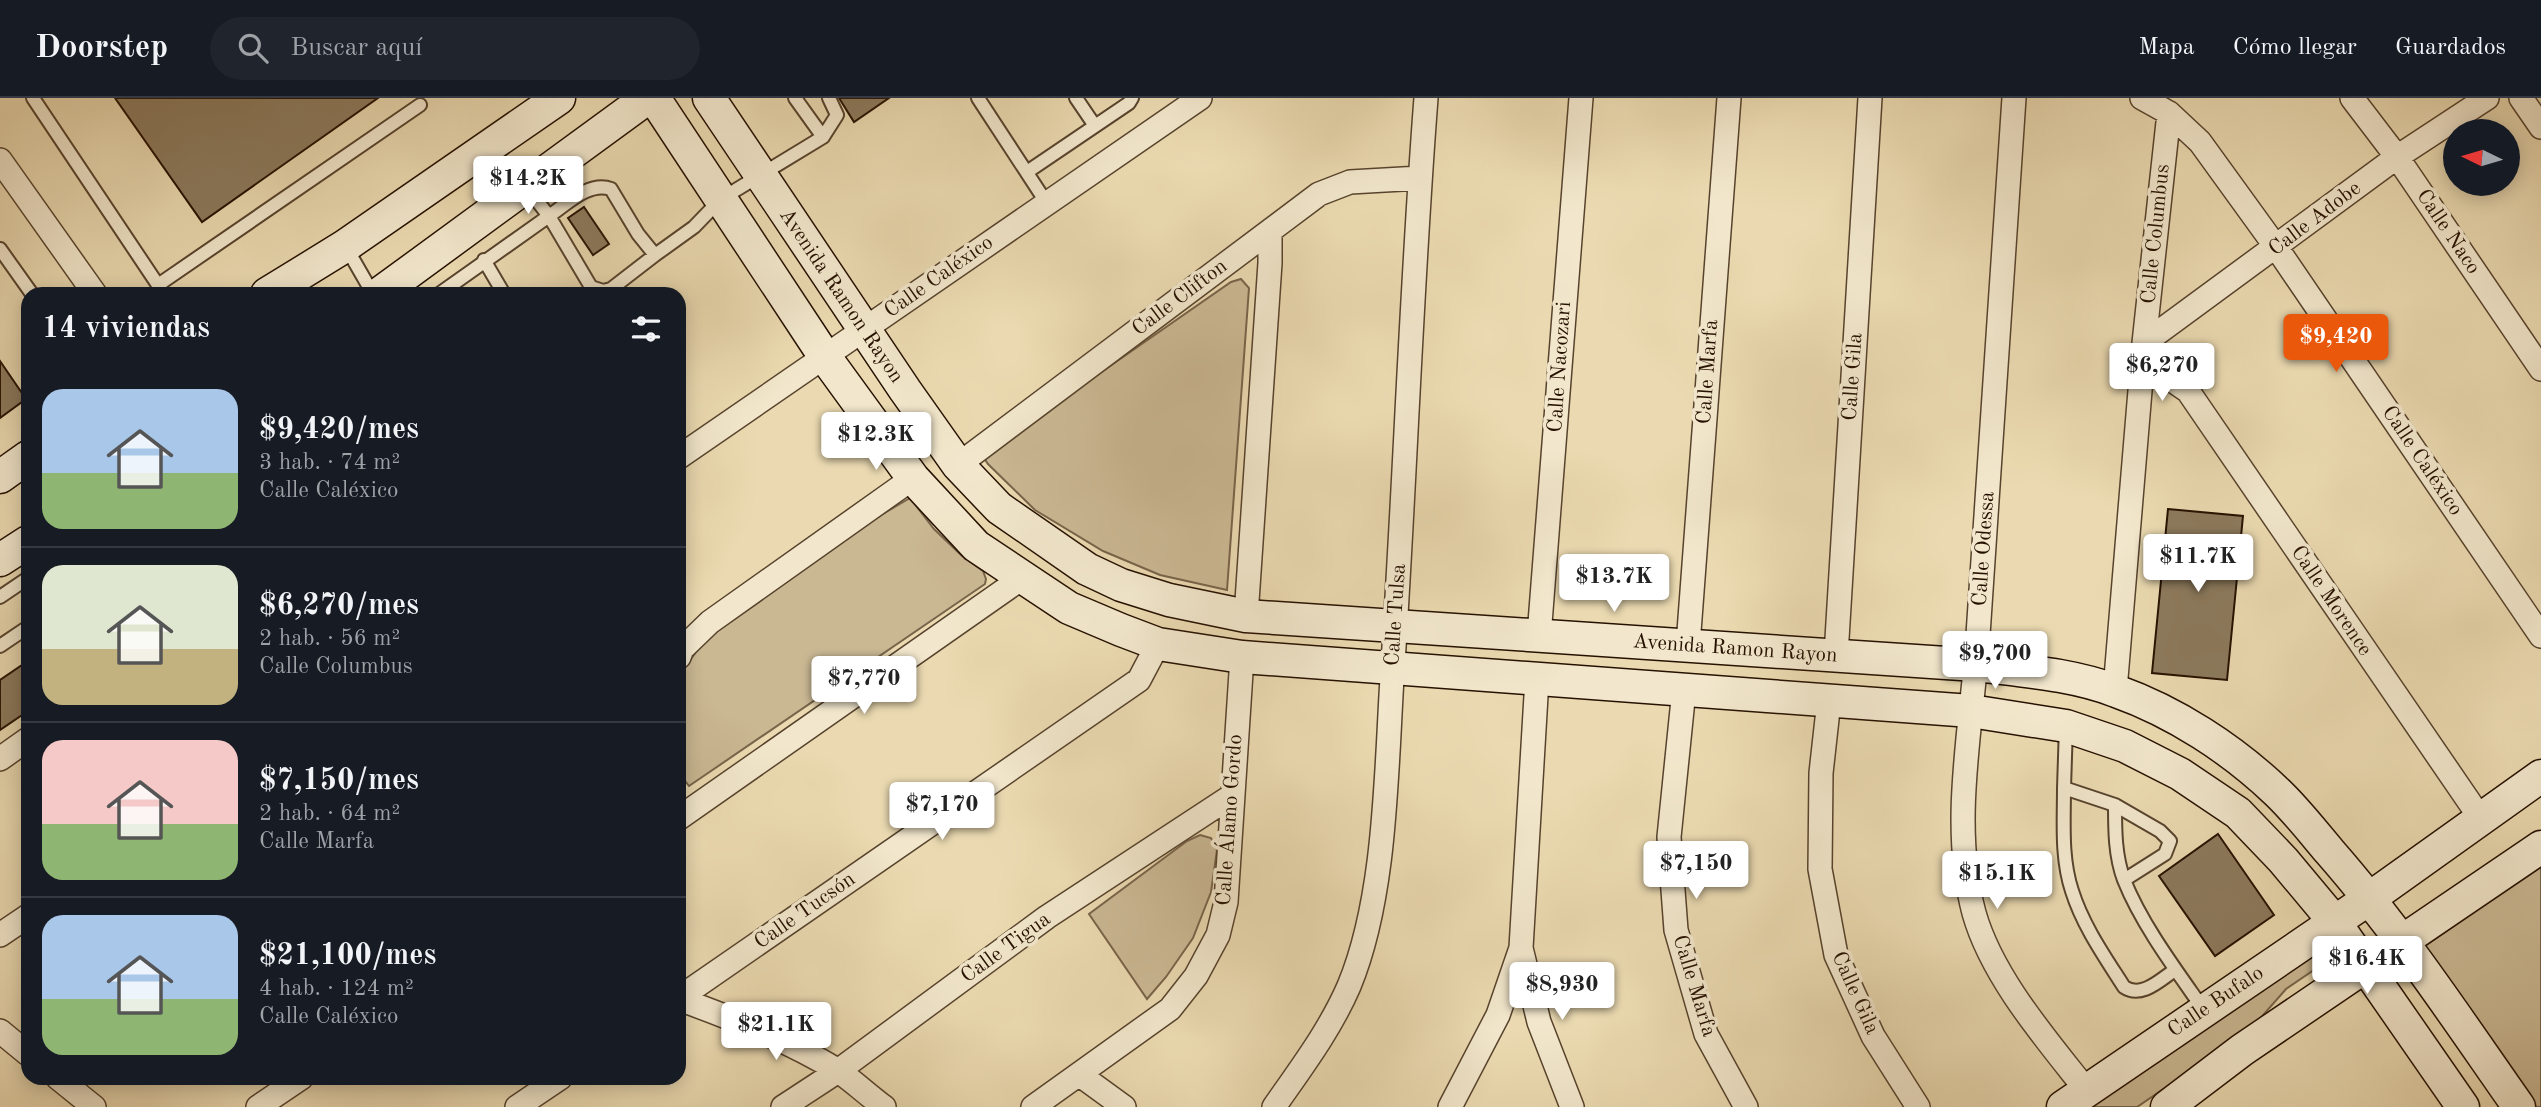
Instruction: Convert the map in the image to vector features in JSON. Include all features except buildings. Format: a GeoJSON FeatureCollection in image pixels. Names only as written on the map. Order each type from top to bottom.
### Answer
{"type":"FeatureCollection","features":[{"type":"Feature","properties":{"kind":"main road"},"geometry":{"type":"LineString","coordinates":[[397,285],[526,186],[648,98]]}},
{"type":"Feature","properties":{"kind":"main road"},"geometry":{"type":"LineString","coordinates":[[654,98],[825,357],[913,478],[976,546],[1069,608],[1158,644],[1200,652],[1393,669],[1971,711],[2066,726],[2125,747],[2169,769],[2238,813],[2283,860],[2334,921],[2463,1107]]}},
{"type":"Feature","properties":{"kind":"main road","name":"Avenida Ramon Rayon"},"geometry":{"type":"LineString","coordinates":[[709,98],[958,465],[999,508],[1087,569],[1145,593],[1246,616],[1976,665],[2060,676],[2115,690],[2170,715],[2224,748],[2278,792],[2370,898],[2519,1107]]}},
{"type":"Feature","properties":{"kind":"main road"},"geometry":{"type":"LineString","coordinates":[[278,287],[345,246],[550,101]]}},
{"type":"Feature","properties":{"kind":"main road"},"geometry":{"type":"LineString","coordinates":[[0,477],[21,462]]}},
{"type":"Feature","properties":{"kind":"main road"},"geometry":{"type":"LineString","coordinates":[[0,560],[21,546]]}},
{"type":"Feature","properties":{"kind":"main road","name":"Calle Bufalo"},"geometry":{"type":"LineString","coordinates":[[2075,1099],[2370,898],[2541,776]]}},
{"type":"Feature","properties":{"kind":"main road"},"geometry":{"type":"LineString","coordinates":[[2167,1107],[2242,1050],[2541,847]]}},
{"type":"Feature","properties":{"kind":"street","name":"Calle Caléxico"},"geometry":{"type":"LineString","coordinates":[[686,452],[1200,98]]}},
{"type":"Feature","properties":{"kind":"street","name":"Calle Tulsa"},"geometry":{"type":"LineString","coordinates":[[1274,1107],[1316,1047],[1349,985],[1372,909],[1382,821],[1396,627],[1426,98]]}},
{"type":"Feature","properties":{"kind":"street","name":"Calle Nacozari"},"geometry":{"type":"LineString","coordinates":[[1539,636],[1580,98]]}},
{"type":"Feature","properties":{"kind":"street","name":"Calle Marfa"},"geometry":{"type":"LineString","coordinates":[[1688,645],[1729,98]]}},
{"type":"Feature","properties":{"kind":"street","name":"Calle Gila"},"geometry":{"type":"LineString","coordinates":[[1836,655],[1870,98]]}},
{"type":"Feature","properties":{"kind":"street","name":"Calle Odessa"},"geometry":{"type":"LineString","coordinates":[[2014,98],[1976,665],[1963,808],[1964,860],[1975,914],[1990,953],[2075,1099]]}},
{"type":"Feature","properties":{"kind":"street","name":"Calle Caléxico"},"geometry":{"type":"LineString","coordinates":[[2142,98],[2169,113],[2200,142],[2276,247],[2541,636]]}},
{"type":"Feature","properties":{"kind":"street","name":"Calle Naco"},"geometry":{"type":"LineString","coordinates":[[2352,98],[2397,157],[2541,369]]}},
{"type":"Feature","properties":{"kind":"street","name":"Calle Adobe"},"geometry":{"type":"LineString","coordinates":[[2144,343],[2397,157],[2487,98]]}},
{"type":"Feature","properties":{"kind":"street"},"geometry":{"type":"LineString","coordinates":[[2521,98],[2541,127]]}},
{"type":"Feature","properties":{"kind":"street","name":"Calle Columbus"},"geometry":{"type":"LineString","coordinates":[[2115,690],[2144,343],[2169,113]]}},
{"type":"Feature","properties":{"kind":"street"},"geometry":{"type":"LineString","coordinates":[[0,160],[90,287]]}},
{"type":"Feature","properties":{"kind":"street","name":"Calle Clifton"},"geometry":{"type":"LineString","coordinates":[[958,465],[1307,201],[1350,182],[1420,178]]}},
{"type":"Feature","properties":{"kind":"street"},"geometry":{"type":"LineString","coordinates":[[1246,616],[1270,231]]}},
{"type":"Feature","properties":{"kind":"street","name":"Calle Morence"},"geometry":{"type":"LineString","coordinates":[[2143,366],[2188,391],[2481,819]]}},
{"type":"Feature","properties":{"kind":"street"},"geometry":{"type":"LineString","coordinates":[[686,645],[709,622],[913,478]]}},
{"type":"Feature","properties":{"kind":"street"},"geometry":{"type":"LineString","coordinates":[[686,810],[1022,578]]}},
{"type":"Feature","properties":{"kind":"street","name":"Calle Tucsón"},"geometry":{"type":"LineString","coordinates":[[686,994],[1139,680],[1158,644]]}},
{"type":"Feature","properties":{"kind":"street","name":"Calle Álamo Gordo"},"geometry":{"type":"LineString","coordinates":[[1033,1107],[1170,1009],[1196,976],[1217,935],[1226,902],[1242,657]]}},
{"type":"Feature","properties":{"kind":"street"},"geometry":{"type":"LineString","coordinates":[[1450,1107],[1498,1015],[1521,948],[1537,679]]}},
{"type":"Feature","properties":{"kind":"street","name":"Calle Marfa"},"geometry":{"type":"LineString","coordinates":[[1684,690],[1669,837],[1676,930],[1706,1034],[1746,1107]]}},
{"type":"Feature","properties":{"kind":"street","name":"Calle Gila"},"geometry":{"type":"LineString","coordinates":[[1829,701],[1821,773],[1820,869],[1836,955],[1873,1036],[1918,1107]]}},
{"type":"Feature","properties":{"kind":"street"},"geometry":{"type":"LineString","coordinates":[[0,759],[21,744]]}},
{"type":"Feature","properties":{"kind":"street","name":"Calle Tigua"},"geometry":{"type":"LineString","coordinates":[[783,1107],[838,1071],[1047,917],[1233,795]]}},
{"type":"Feature","properties":{"kind":"street"},"geometry":{"type":"LineString","coordinates":[[0,935],[21,921]]}},
{"type":"Feature","properties":{"kind":"street"},"geometry":{"type":"LineString","coordinates":[[1521,948],[1539,1022],[1572,1107]]}},
{"type":"Feature","properties":{"kind":"street"},"geometry":{"type":"LineString","coordinates":[[686,1002],[771,1035],[838,1071],[884,1107]]}},
{"type":"Feature","properties":{"kind":"street"},"geometry":{"type":"LineString","coordinates":[[0,1031],[21,1048]]}},
{"type":"Feature","properties":{"kind":"street"},"geometry":{"type":"LineString","coordinates":[[1080,1075],[1124,1107]]}},
{"type":"Feature","properties":{"kind":"street"},"geometry":{"type":"LineString","coordinates":[[67,1085],[94,1107]]}},
{"type":"Feature","properties":{"kind":"street"},"geometry":{"type":"LineString","coordinates":[[258,1107],[291,1085]]}},
{"type":"Feature","properties":{"kind":"street"},"geometry":{"type":"LineString","coordinates":[[517,1107],[550,1085]]}},
{"type":"Feature","properties":{"kind":"lane"},"geometry":{"type":"LineString","coordinates":[[33,98],[160,287]]}},
{"type":"Feature","properties":{"kind":"lane"},"geometry":{"type":"LineString","coordinates":[[795,98],[823,136]]}},
{"type":"Feature","properties":{"kind":"lane"},"geometry":{"type":"LineString","coordinates":[[614,287],[694,227],[721,199],[823,136],[837,114],[829,98]]}},
{"type":"Feature","properties":{"kind":"lane"},"geometry":{"type":"LineString","coordinates":[[978,98],[1046,202]]}},
{"type":"Feature","properties":{"kind":"lane"},"geometry":{"type":"LineString","coordinates":[[1076,98],[1095,126]]}},
{"type":"Feature","properties":{"kind":"lane"},"geometry":{"type":"LineString","coordinates":[[1027,172],[1129,103],[1132,98]]}},
{"type":"Feature","properties":{"kind":"lane"},"geometry":{"type":"LineString","coordinates":[[164,287],[420,104]]}},
{"type":"Feature","properties":{"kind":"lane"},"geometry":{"type":"LineString","coordinates":[[526,186],[549,216],[592,287]]}},
{"type":"Feature","properties":{"kind":"lane"},"geometry":{"type":"LineString","coordinates":[[448,287],[591,188],[611,189],[655,255]]}},
{"type":"Feature","properties":{"kind":"lane"},"geometry":{"type":"LineString","coordinates":[[345,246],[369,287]]}},
{"type":"Feature","properties":{"kind":"lane"},"geometry":{"type":"LineString","coordinates":[[0,249],[27,287]]}},
{"type":"Feature","properties":{"kind":"lane"},"geometry":{"type":"LineString","coordinates":[[484,260],[501,287]]}},
{"type":"Feature","properties":{"kind":"lane"},"geometry":{"type":"LineString","coordinates":[[0,597],[21,583]]}},
{"type":"Feature","properties":{"kind":"lane"},"geometry":{"type":"LineString","coordinates":[[0,646],[21,632]]}},
{"type":"Feature","properties":{"kind":"lane"},"geometry":{"type":"LineString","coordinates":[[2066,726],[2065,854],[2072,891],[2092,936],[2124,988],[2130,991],[2143,990],[2175,970]]}},
{"type":"Feature","properties":{"kind":"lane"},"geometry":{"type":"LineString","coordinates":[[2064,788],[2115,805],[2161,831],[2169,841],[2165,854],[2124,880]]}},
{"type":"Feature","properties":{"kind":"lane"},"geometry":{"type":"LineString","coordinates":[[2115,805],[2115,844],[2124,880],[2152,935],[2204,1010]]}},
{"type":"Feature","properties":{"kind":"shaded area"},"geometry":{"type":"Polygon","coordinates":[[[1241,279],[1249,288],[1227,590],[1160,575],[1103,551],[1035,510],[988,464],[982,455],[1231,282],[1241,279]]]}},
{"type":"Feature","properties":{"kind":"shaded area"},"geometry":{"type":"Polygon","coordinates":[[[910,498],[934,529],[961,555],[983,571],[985,584],[689,786],[686,782],[686,666],[705,640],[869,522],[910,498]]]}},
{"type":"Feature","properties":{"kind":"shaded area"},"geometry":{"type":"Polygon","coordinates":[[[1200,835],[1211,838],[1217,850],[1211,892],[1193,938],[1147,999],[1089,914],[1187,841],[1200,835]]]}},
{"type":"Feature","properties":{"kind":"shaded area"},"geometry":{"type":"Polygon","coordinates":[[[2541,865],[2541,1107],[2533,1107],[2425,946],[2541,865]]]}},
{"type":"Feature","properties":{"kind":"shaded area"},"geometry":{"type":"Polygon","coordinates":[[[2326,944],[2333,957],[2286,989],[2250,1030],[2137,1107],[2088,1107],[2326,944]]]}}]}
